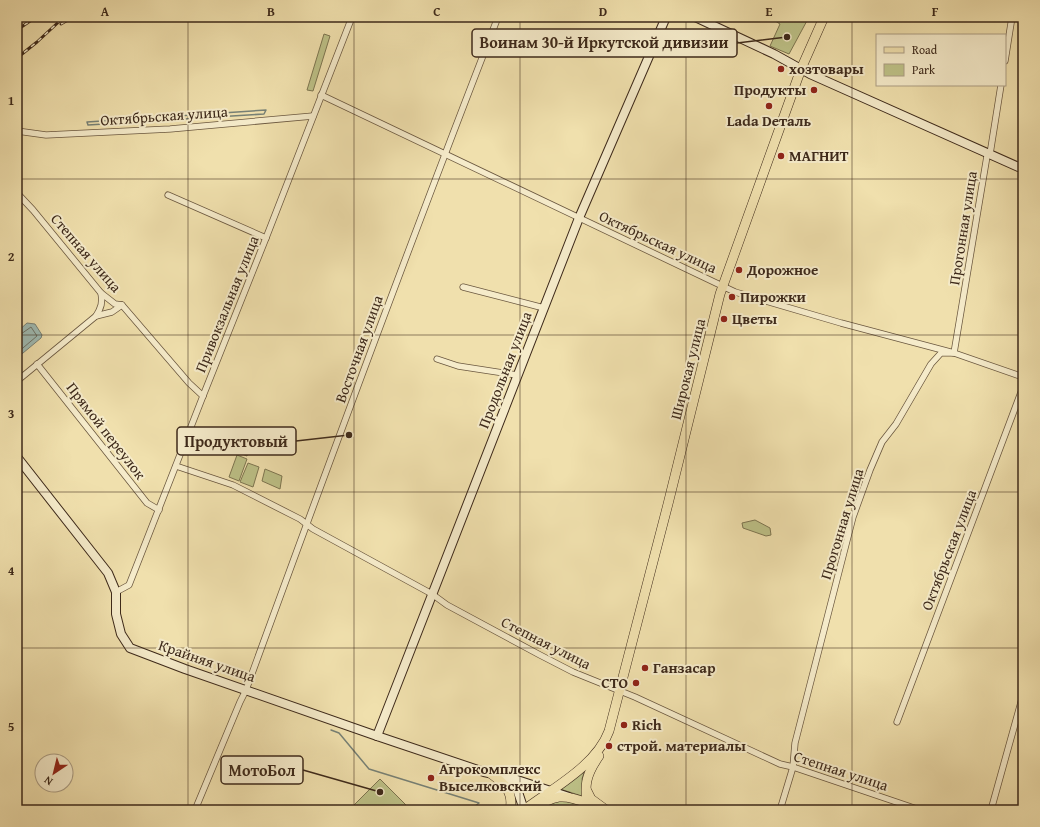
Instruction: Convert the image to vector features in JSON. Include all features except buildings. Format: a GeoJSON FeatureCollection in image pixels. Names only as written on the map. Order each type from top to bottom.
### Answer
{"type":"FeatureCollection","features":[{"type":"Feature","properties":{"kind":"main road","name":"Широкая улица"},"geometry":{"type":"LineString","coordinates":[[607,737],[620,692],[723,286],[801,69],[824,17]]}},
{"type":"Feature","properties":{"kind":"main road"},"geometry":{"type":"LineString","coordinates":[[587,807],[587,778],[591,768],[605,748],[607,737]]}},
{"type":"Feature","properties":{"kind":"main road"},"geometry":{"type":"LineString","coordinates":[[524,810],[588,761],[599,750],[607,737]]}},
{"type":"Feature","properties":{"kind":"main road"},"geometry":{"type":"LineString","coordinates":[[490,773],[508,788],[511,798],[510,810]]}},
{"type":"Feature","properties":{"kind":"main road"},"geometry":{"type":"LineString","coordinates":[[586,788],[591,799],[605,810]]}},
{"type":"Feature","properties":{"kind":"main road"},"geometry":{"type":"LineString","coordinates":[[534,810],[541,797]]}},
{"type":"Feature","properties":{"kind":"main road"},"geometry":{"type":"LineString","coordinates":[[534,810],[546,800],[556,797],[577,800],[587,807]]}},
{"type":"Feature","properties":{"kind":"street","name":"Привокзальная улица"},"geometry":{"type":"LineString","coordinates":[[116,592],[129,584],[352,17]]}},
{"type":"Feature","properties":{"kind":"street","name":"Восточная улица"},"geometry":{"type":"LineString","coordinates":[[196,810],[246,690],[445,154],[498,17]]}},
{"type":"Feature","properties":{"kind":"street","name":"Продольная улица"},"geometry":{"type":"LineString","coordinates":[[377,736],[579,218],[666,17]]}},
{"type":"Feature","properties":{"kind":"street"},"geometry":{"type":"LineString","coordinates":[[695,17],[774,54],[801,69],[1023,169]]}},
{"type":"Feature","properties":{"kind":"street"},"geometry":{"type":"LineString","coordinates":[[1006,55],[1012,17]]}},
{"type":"Feature","properties":{"kind":"street","name":"Прогонная улица"},"geometry":{"type":"LineString","coordinates":[[780,810],[793,767],[795,743],[849,532],[870,470],[882,442],[896,424],[931,364],[940,353],[954,353],[987,156],[990,154],[1001,86]]}},
{"type":"Feature","properties":{"kind":"street","name":"Октябрьская улица"},"geometry":{"type":"LineString","coordinates":[[321,95],[735,292],[841,323],[954,353],[1023,377]]}},
{"type":"Feature","properties":{"kind":"street","name":"Октябрьская улица"},"geometry":{"type":"LineString","coordinates":[[17,131],[46,135],[170,129],[313,116]]}},
{"type":"Feature","properties":{"kind":"street","name":"Степная улица"},"geometry":{"type":"LineString","coordinates":[[17,193],[33,210],[101,292],[115,304],[122,305],[189,383],[203,396]]}},
{"type":"Feature","properties":{"kind":"street"},"geometry":{"type":"LineString","coordinates":[[168,194],[266,238]]}},
{"type":"Feature","properties":{"kind":"street"},"geometry":{"type":"LineString","coordinates":[[463,288],[544,308]]}},
{"type":"Feature","properties":{"kind":"street"},"geometry":{"type":"LineString","coordinates":[[17,381],[96,316],[101,308],[101,292]]}},
{"type":"Feature","properties":{"kind":"street"},"geometry":{"type":"LineString","coordinates":[[96,316],[112,312],[122,305]]}},
{"type":"Feature","properties":{"kind":"street"},"geometry":{"type":"LineString","coordinates":[[436,359],[458,366],[518,375]]}},
{"type":"Feature","properties":{"kind":"street","name":"Прямой переулок"},"geometry":{"type":"LineString","coordinates":[[37,364],[147,502],[159,510]]}},
{"type":"Feature","properties":{"kind":"street","name":"Октябрьская улица"},"geometry":{"type":"LineString","coordinates":[[897,722],[1023,387]]}},
{"type":"Feature","properties":{"kind":"street","name":"Крайняя улица"},"geometry":{"type":"LineString","coordinates":[[17,456],[108,572],[116,592],[116,614],[121,634],[130,648],[185,669],[377,736],[490,773]]}},
{"type":"Feature","properties":{"kind":"street","name":"Степная улица"},"geometry":{"type":"LineString","coordinates":[[176,466],[233,485],[300,518],[313,529],[432,594],[447,605],[540,656],[573,672],[780,764],[793,767],[920,810]]}},
{"type":"Feature","properties":{"kind":"street"},"geometry":{"type":"LineString","coordinates":[[991,810],[1023,695]]}},
{"type":"Feature","properties":{"kind":"street"},"geometry":{"type":"LineString","coordinates":[[490,773],[551,790],[577,800]]}},
{"type":"Feature","properties":{"kind":"street"},"geometry":{"type":"LineString","coordinates":[[490,773],[505,779],[517,789],[524,810]]}},
{"type":"Feature","properties":{"kind":"street"},"geometry":{"type":"LineString","coordinates":[[587,807],[605,810]]}},
{"type":"Feature","properties":{"kind":"green space"},"geometry":{"type":"Polygon","coordinates":[[[769,17],[809,17],[789,54],[770,46],[780,24],[769,17]]]}},
{"type":"Feature","properties":{"kind":"green space"},"geometry":{"type":"Polygon","coordinates":[[[324,34],[330,36],[313,91],[307,90],[324,34]]]}},
{"type":"Feature","properties":{"kind":"green space"},"geometry":{"type":"Polygon","coordinates":[[[245,429],[255,432],[247,456],[237,452],[245,429]]]}},
{"type":"Feature","properties":{"kind":"green space"},"geometry":{"type":"Polygon","coordinates":[[[237,455],[247,459],[239,481],[229,477],[237,455]]]}},
{"type":"Feature","properties":{"kind":"green space"},"geometry":{"type":"Polygon","coordinates":[[[248,463],[259,467],[253,487],[240,482],[248,463]]]}},
{"type":"Feature","properties":{"kind":"green space"},"geometry":{"type":"Polygon","coordinates":[[[265,469],[282,476],[280,489],[262,481],[265,469]]]}},
{"type":"Feature","properties":{"kind":"green space"},"geometry":{"type":"Polygon","coordinates":[[[755,520],[770,528],[771,535],[766,536],[743,528],[742,523],[755,520]]]}},
{"type":"Feature","properties":{"kind":"green space"},"geometry":{"type":"Polygon","coordinates":[[[585,769],[582,779],[585,797],[560,789],[585,769]]]}},
{"type":"Feature","properties":{"kind":"green space"},"geometry":{"type":"Polygon","coordinates":[[[380,779],[411,810],[357,810],[353,806],[380,779]]]}},
{"type":"Feature","properties":{"kind":"green space"},"geometry":{"type":"Polygon","coordinates":[[[563,800],[580,805],[583,810],[539,810],[545,804],[563,800]]]}},
{"type":"Feature","properties":{"kind":"water"},"geometry":{"type":"Polygon","coordinates":[[[27,323],[35,324],[42,335],[41,338],[17,358],[17,332],[27,323]]]}},
{"type":"Feature","properties":{"kind":"waterway"},"geometry":{"type":"LineString","coordinates":[[266,110],[264,114],[88,125],[87,122],[266,110]]}},
{"type":"Feature","properties":{"kind":"waterway"},"geometry":{"type":"LineString","coordinates":[[331,730],[339,733],[369,769],[479,803],[470,810]]}},
{"type":"Feature","properties":{"kind":"railway"},"geometry":{"type":"LineString","coordinates":[[17,30],[36,17]]}},
{"type":"Feature","properties":{"kind":"railway"},"geometry":{"type":"LineString","coordinates":[[17,58],[64,17]]}},
{"type":"Feature","properties":{"kind":"railway"},"geometry":{"type":"LineString","coordinates":[[61,24],[73,17]]}},
{"type":"Feature","properties":{"kind":"place","name":"Воинам 30-й Иркутской дивизии"},"geometry":{"type":"Point","coordinates":[787,37]}},
{"type":"Feature","properties":{"kind":"place","name":"хозтовары"},"geometry":{"type":"Point","coordinates":[781,69]}},
{"type":"Feature","properties":{"kind":"place","name":"Продукты"},"geometry":{"type":"Point","coordinates":[814,90]}},
{"type":"Feature","properties":{"kind":"place","name":"Lada Dеталь"},"geometry":{"type":"Point","coordinates":[769,106]}},
{"type":"Feature","properties":{"kind":"place","name":"МАГНИТ"},"geometry":{"type":"Point","coordinates":[781,156]}},
{"type":"Feature","properties":{"kind":"place","name":"Дорожное"},"geometry":{"type":"Point","coordinates":[739,270]}},
{"type":"Feature","properties":{"kind":"place","name":"Пирожки"},"geometry":{"type":"Point","coordinates":[732,297]}},
{"type":"Feature","properties":{"kind":"place","name":"Цветы"},"geometry":{"type":"Point","coordinates":[724,319]}},
{"type":"Feature","properties":{"kind":"place","name":"Продуктовый"},"geometry":{"type":"Point","coordinates":[349,435]}},
{"type":"Feature","properties":{"kind":"place","name":"Ганзасар"},"geometry":{"type":"Point","coordinates":[645,668]}},
{"type":"Feature","properties":{"kind":"place","name":"СТО"},"geometry":{"type":"Point","coordinates":[636,683]}},
{"type":"Feature","properties":{"kind":"place","name":"Rich"},"geometry":{"type":"Point","coordinates":[624,725]}},
{"type":"Feature","properties":{"kind":"place","name":"строй. материалы"},"geometry":{"type":"Point","coordinates":[609,746]}},
{"type":"Feature","properties":{"kind":"place","name":"Агрокомплекс Выселковский"},"geometry":{"type":"Point","coordinates":[431,778]}},
{"type":"Feature","properties":{"kind":"place","name":"МотоБол"},"geometry":{"type":"Point","coordinates":[380,792]}}]}
